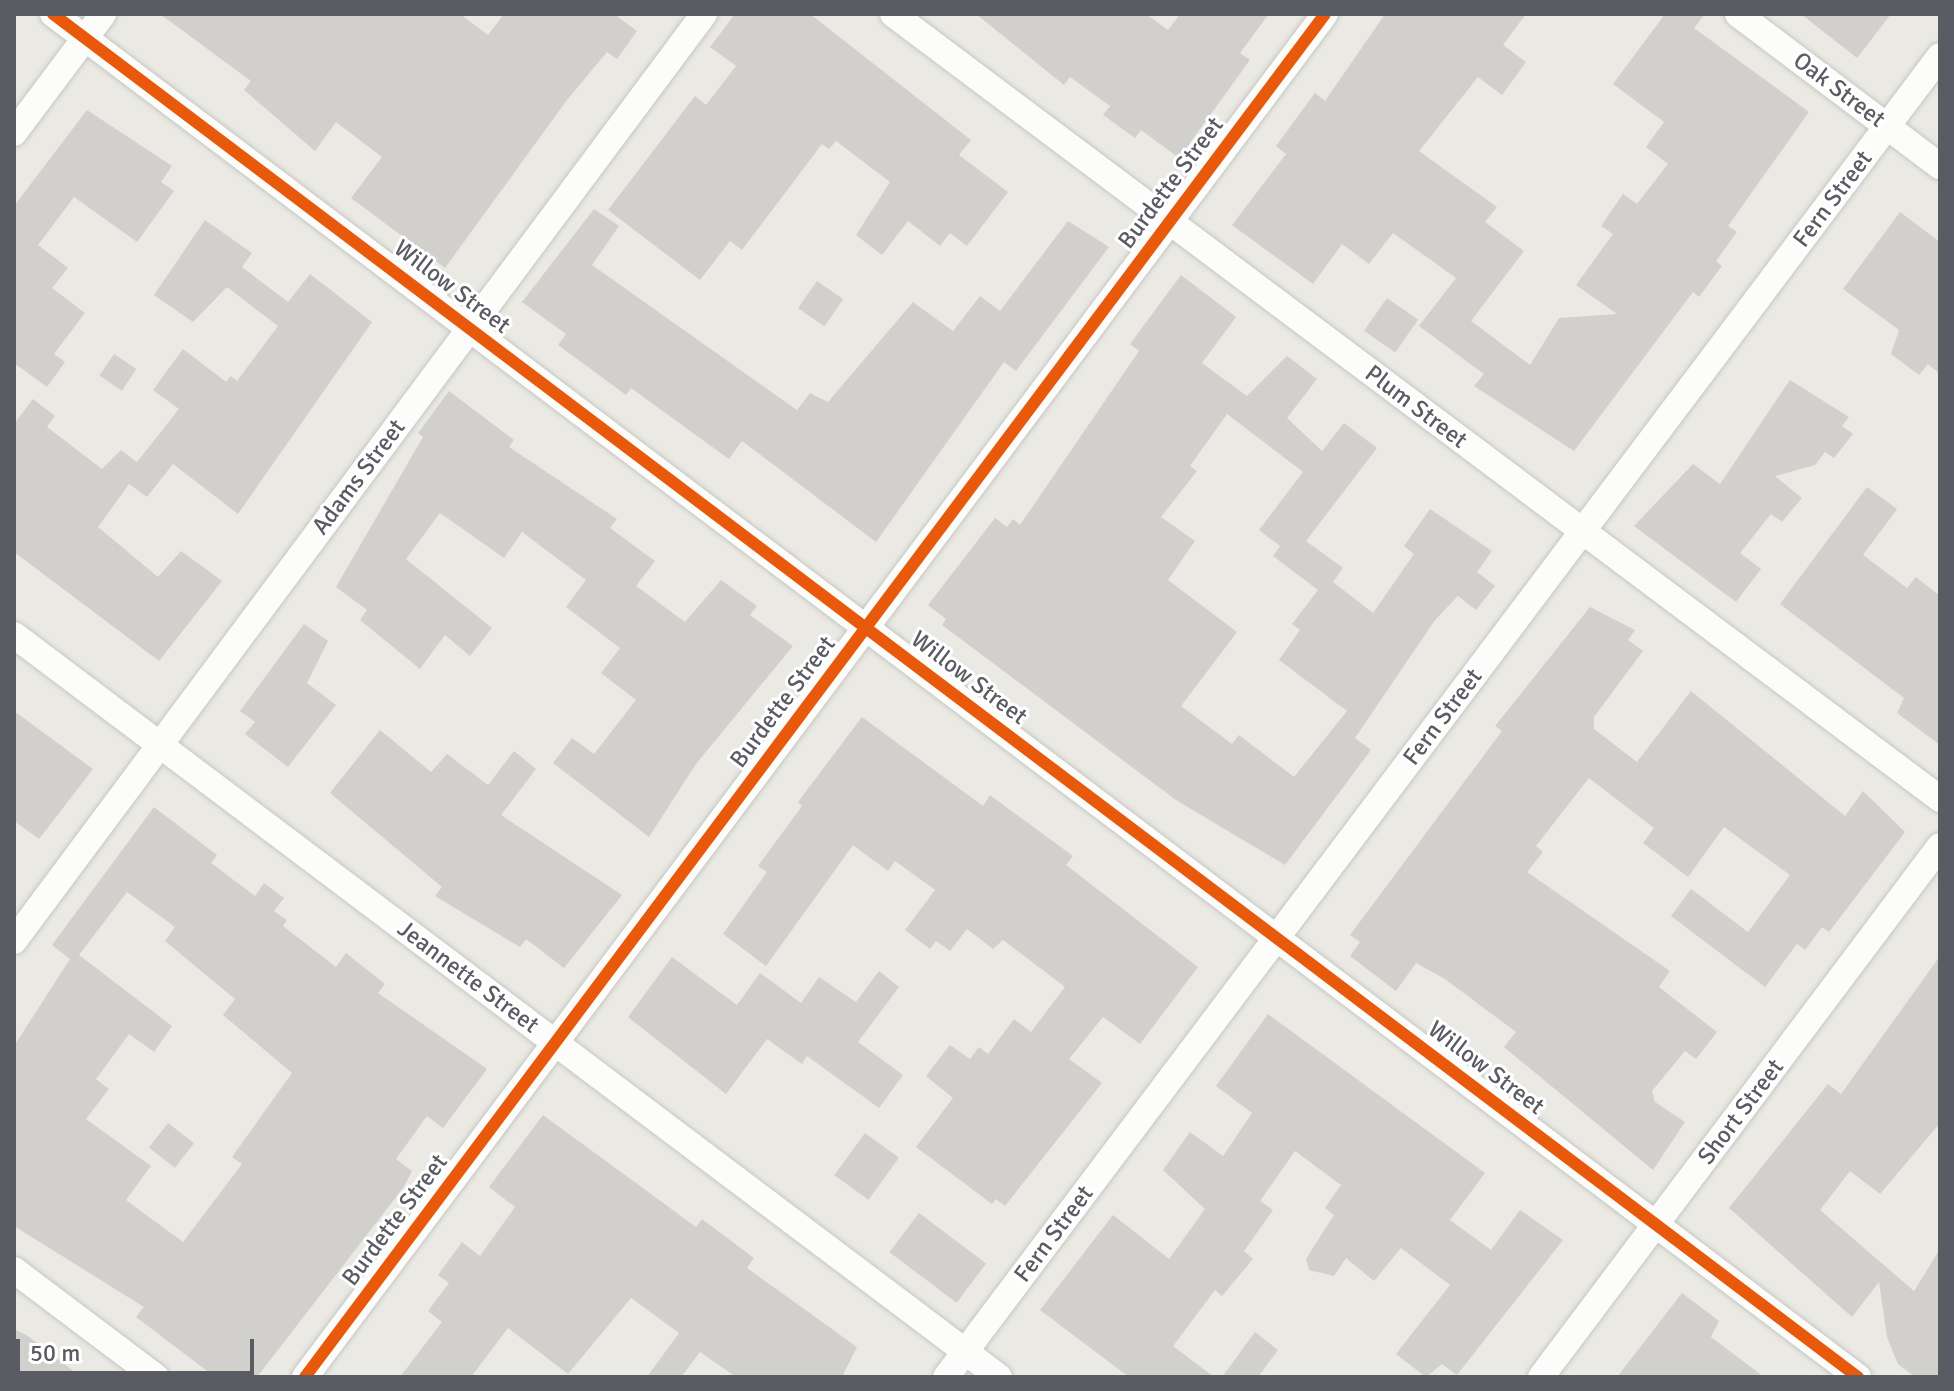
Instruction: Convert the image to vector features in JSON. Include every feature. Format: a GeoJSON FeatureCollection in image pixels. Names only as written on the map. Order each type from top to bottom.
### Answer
{"type":"FeatureCollection","features":[{"type":"Feature","properties":{"kind":"street","name":"Willow Street"},"geometry":{"type":"LineString","coordinates":[[53,14],[1858,1377]]}},
{"type":"Feature","properties":{"kind":"street"},"geometry":{"type":"LineString","coordinates":[[14,133],[103,14]]}},
{"type":"Feature","properties":{"kind":"street","name":"Adams Street"},"geometry":{"type":"LineString","coordinates":[[14,941],[704,14]]}},
{"type":"Feature","properties":{"kind":"street","name":"Plum Street"},"geometry":{"type":"LineString","coordinates":[[893,14],[1940,799]]}},
{"type":"Feature","properties":{"kind":"street","name":"Burdette Street"},"geometry":{"type":"LineString","coordinates":[[305,1377],[1325,14]]}},
{"type":"Feature","properties":{"kind":"street","name":"Oak Street"},"geometry":{"type":"LineString","coordinates":[[1738,14],[1940,166]]}},
{"type":"Feature","properties":{"kind":"street","name":"Fern Street"},"geometry":{"type":"LineString","coordinates":[[946,1377],[1940,56]]}},
{"type":"Feature","properties":{"kind":"street","name":"Jeannette Street"},"geometry":{"type":"LineString","coordinates":[[14,635],[999,1377]]}},
{"type":"Feature","properties":{"kind":"street","name":"Short Street"},"geometry":{"type":"LineString","coordinates":[[1541,1377],[1940,846]]}},
{"type":"Feature","properties":{"kind":"street"},"geometry":{"type":"LineString","coordinates":[[14,1270],[156,1377]]}},
{"type":"Feature","properties":{"kind":"building"},"geometry":{"type":"Polygon","coordinates":[[[160,14],[460,14],[488,35],[504,14],[614,14],[637,31],[617,59],[607,52],[567,100],[445,268],[351,198],[382,157],[336,122],[315,151],[244,90],[251,81],[160,14]]]}},
{"type":"Feature","properties":{"kind":"building"},"geometry":{"type":"Polygon","coordinates":[[[735,14],[810,14],[971,140],[959,155],[1008,192],[967,246],[950,233],[940,246],[908,221],[882,255],[856,235],[890,182],[836,141],[829,149],[822,144],[742,250],[730,241],[700,280],[608,210],[695,96],[706,105],[736,66],[710,47],[735,14]]]}},
{"type":"Feature","properties":{"kind":"building"},"geometry":{"type":"Polygon","coordinates":[[[976,14],[1146,14],[1168,30],[1180,14],[1269,14],[1240,53],[1250,60],[1179,158],[1141,130],[1135,138],[1103,115],[1110,106],[1070,77],[1064,85],[976,14]]]}},
{"type":"Feature","properties":{"kind":"building"},"geometry":{"type":"Polygon","coordinates":[[[1385,14],[1526,14],[1503,45],[1526,62],[1502,95],[1478,77],[1419,151],[1497,207],[1485,222],[1524,251],[1471,321],[1530,365],[1559,318],[1617,314],[1576,285],[1613,234],[1601,226],[1623,194],[1637,204],[1668,164],[1646,147],[1664,122],[1613,84],[1665,14],[1705,14],[1694,28],[1809,112],[1728,226],[1737,232],[1716,261],[1722,266],[1699,297],[1693,292],[1574,451],[1474,386],[1484,374],[1419,326],[1456,278],[1393,233],[1369,264],[1342,244],[1313,284],[1232,225],[1286,154],[1276,146],[1315,93],[1325,101],[1385,14]]]}},
{"type":"Feature","properties":{"kind":"building"},"geometry":{"type":"Polygon","coordinates":[[[1801,14],[1891,14],[1857,58],[1801,14]]]}},
{"type":"Feature","properties":{"kind":"building"},"geometry":{"type":"Polygon","coordinates":[[[87,110],[172,166],[161,182],[174,191],[137,242],[74,197],[38,245],[68,268],[52,288],[85,313],[54,354],[65,362],[47,387],[14,363],[14,206],[87,110]]]}},
{"type":"Feature","properties":{"kind":"building"},"geometry":{"type":"Polygon","coordinates":[[[594,209],[619,226],[592,265],[797,410],[810,393],[828,402],[913,302],[953,331],[980,296],[1000,311],[1068,221],[1109,247],[1016,371],[1004,362],[876,542],[742,441],[729,459],[631,388],[626,395],[558,345],[566,334],[522,302],[594,209]]]}},
{"type":"Feature","properties":{"kind":"building"},"geometry":{"type":"Polygon","coordinates":[[[1900,212],[1940,242],[1940,374],[1928,364],[1919,375],[1891,354],[1899,330],[1843,289],[1900,212]]]}},
{"type":"Feature","properties":{"kind":"building"},"geometry":{"type":"Polygon","coordinates":[[[205,220],[252,253],[242,267],[288,302],[310,274],[372,322],[238,514],[173,464],[147,497],[129,484],[98,527],[158,577],[181,551],[222,581],[159,661],[14,552],[14,424],[33,399],[55,416],[47,427],[102,469],[121,450],[137,462],[179,409],[153,390],[183,349],[226,382],[231,376],[237,381],[278,326],[227,287],[193,322],[154,295],[205,220]]]}},
{"type":"Feature","properties":{"kind":"building"},"geometry":{"type":"Polygon","coordinates":[[[1181,275],[1236,317],[1202,363],[1247,396],[1287,356],[1317,379],[1287,418],[1322,451],[1344,423],[1377,448],[1306,541],[1343,568],[1333,582],[1373,613],[1414,554],[1404,546],[1430,509],[1492,551],[1477,572],[1495,586],[1476,610],[1458,596],[1435,620],[1355,738],[1371,750],[1285,865],[1176,800],[942,625],[946,619],[928,605],[995,518],[1007,527],[1013,519],[1020,525],[1139,351],[1130,344],[1181,275]],[[1227,414],[1190,466],[1197,471],[1161,517],[1195,541],[1168,580],[1237,632],[1181,706],[1232,744],[1239,735],[1294,777],[1347,711],[1279,660],[1300,630],[1292,624],[1318,590],[1273,556],[1280,546],[1259,530],[1303,472],[1227,414]]]}},
{"type":"Feature","properties":{"kind":"building"},"geometry":{"type":"Polygon","coordinates":[[[817,281],[843,299],[824,326],[798,308],[817,281]]]}},
{"type":"Feature","properties":{"kind":"building"},"geometry":{"type":"Polygon","coordinates":[[[1387,298],[1418,320],[1395,353],[1364,331],[1387,298]]]}},
{"type":"Feature","properties":{"kind":"building"},"geometry":{"type":"Polygon","coordinates":[[[114,354],[136,369],[122,391],[99,376],[114,354]]]}},
{"type":"Feature","properties":{"kind":"building"},"geometry":{"type":"Polygon","coordinates":[[[1790,380],[1849,417],[1842,426],[1853,434],[1834,458],[1825,452],[1815,465],[1775,476],[1802,498],[1782,522],[1771,514],[1740,553],[1761,569],[1736,602],[1634,526],[1693,464],[1720,484],[1790,380]]]}},
{"type":"Feature","properties":{"kind":"building"},"geometry":{"type":"Polygon","coordinates":[[[449,391],[514,440],[509,447],[617,519],[610,528],[655,561],[636,586],[685,622],[721,580],[757,606],[750,615],[793,646],[696,764],[649,837],[553,763],[572,738],[594,754],[636,700],[601,673],[620,648],[566,607],[586,580],[522,532],[504,558],[440,513],[406,559],[492,628],[470,656],[445,635],[420,669],[360,620],[367,610],[336,587],[423,437],[418,433],[449,391]]]}},
{"type":"Feature","properties":{"kind":"building"},"geometry":{"type":"Polygon","coordinates":[[[1867,487],[1897,509],[1863,555],[1907,588],[1916,577],[1940,596],[1940,745],[1897,713],[1904,698],[1780,604],[1867,487]]]}},
{"type":"Feature","properties":{"kind":"building"},"geometry":{"type":"Polygon","coordinates":[[[1590,607],[1635,630],[1628,640],[1643,651],[1594,717],[1594,729],[1637,762],[1691,691],[1845,816],[1863,791],[1905,832],[1829,932],[1822,927],[1805,950],[1797,944],[1765,987],[1671,916],[1691,889],[1748,932],[1790,875],[1724,827],[1688,877],[1643,843],[1654,828],[1589,778],[1536,846],[1543,852],[1527,872],[1670,971],[1659,987],[1717,1032],[1696,1059],[1685,1051],[1652,1091],[1655,1102],[1685,1122],[1653,1170],[1504,1047],[1516,1032],[1445,979],[1416,963],[1396,991],[1350,956],[1360,942],[1350,935],[1502,731],[1495,726],[1590,607]]]}},
{"type":"Feature","properties":{"kind":"building"},"geometry":{"type":"Polygon","coordinates":[[[304,624],[328,641],[307,683],[336,705],[288,767],[245,734],[255,722],[240,711],[304,624]]]}},
{"type":"Feature","properties":{"kind":"building"},"geometry":{"type":"Polygon","coordinates":[[[14,711],[93,769],[39,839],[14,821],[14,711]]]}},
{"type":"Feature","properties":{"kind":"building"},"geometry":{"type":"Polygon","coordinates":[[[862,717],[983,806],[990,795],[1073,856],[1066,865],[1198,967],[1140,1044],[1103,1017],[1069,1059],[1102,1083],[1005,1206],[996,1199],[992,1204],[916,1147],[953,1098],[926,1076],[950,1045],[970,1059],[979,1047],[988,1054],[1014,1019],[1031,1032],[1065,987],[1003,940],[993,949],[967,929],[950,951],[936,941],[930,949],[905,930],[935,890],[895,861],[888,871],[853,845],[766,966],[723,934],[767,872],[758,866],[802,806],[798,802],[862,717]]]}},
{"type":"Feature","properties":{"kind":"building"},"geometry":{"type":"Polygon","coordinates":[[[380,730],[431,772],[447,754],[488,785],[514,751],[536,769],[501,815],[622,895],[564,968],[526,939],[520,947],[435,896],[442,887],[330,793],[380,730]]]}},
{"type":"Feature","properties":{"kind":"building"},"geometry":{"type":"Polygon","coordinates":[[[154,807],[217,855],[211,863],[255,896],[264,883],[284,898],[274,911],[287,920],[283,926],[336,967],[346,953],[385,984],[378,993],[487,1069],[443,1128],[427,1116],[396,1159],[412,1171],[403,1188],[257,1377],[215,1377],[136,1317],[144,1307],[14,1226],[14,1046],[70,959],[52,945],[154,807]],[[127,892],[79,955],[172,1026],[154,1052],[129,1034],[96,1079],[109,1089],[86,1119],[151,1166],[126,1200],[183,1242],[242,1164],[232,1157],[292,1073],[223,1015],[235,999],[165,941],[175,927],[127,892]]]}},
{"type":"Feature","properties":{"kind":"building"},"geometry":{"type":"Polygon","coordinates":[[[1940,956],[1940,1123],[1880,1194],[1850,1171],[1820,1210],[1914,1291],[1940,1249],[1940,1377],[1915,1377],[1898,1364],[1887,1337],[1879,1282],[1852,1317],[1729,1208],[1828,1084],[1841,1094],[1940,956]]]}},
{"type":"Feature","properties":{"kind":"building"},"geometry":{"type":"Polygon","coordinates":[[[672,957],[737,1005],[760,973],[801,1003],[819,977],[856,1002],[879,971],[899,987],[858,1042],[903,1075],[879,1108],[807,1056],[802,1064],[767,1039],[726,1094],[628,1017],[672,957]]]}},
{"type":"Feature","properties":{"kind":"building"},"geometry":{"type":"Polygon","coordinates":[[[1268,1014],[1485,1173],[1450,1220],[1491,1250],[1520,1210],[1563,1240],[1457,1375],[1442,1364],[1426,1377],[1396,1354],[1450,1285],[1401,1248],[1374,1281],[1346,1258],[1334,1276],[1309,1270],[1306,1259],[1334,1215],[1325,1208],[1341,1185],[1295,1151],[1260,1201],[1273,1210],[1244,1251],[1253,1259],[1222,1296],[1215,1290],[1173,1346],[1214,1377],[1129,1377],[1040,1310],[1113,1215],[1169,1259],[1205,1209],[1163,1170],[1190,1132],[1223,1156],[1252,1113],[1216,1086],[1268,1014]]]}},
{"type":"Feature","properties":{"kind":"building"},"geometry":{"type":"Polygon","coordinates":[[[543,1115],[696,1227],[702,1219],[754,1258],[747,1268],[857,1347],[842,1377],[736,1377],[700,1352],[681,1377],[647,1377],[679,1333],[631,1298],[568,1374],[508,1328],[471,1377],[400,1377],[442,1322],[428,1311],[449,1283],[438,1275],[462,1242],[480,1256],[515,1207],[489,1187],[543,1115]]]}},
{"type":"Feature","properties":{"kind":"building"},"geometry":{"type":"Polygon","coordinates":[[[168,1123],[194,1143],[175,1168],[149,1147],[168,1123]]]}},
{"type":"Feature","properties":{"kind":"building"},"geometry":{"type":"Polygon","coordinates":[[[865,1133],[899,1158],[868,1200],[834,1175],[865,1133]]]}},
{"type":"Feature","properties":{"kind":"building"},"geometry":{"type":"Polygon","coordinates":[[[919,1213],[986,1264],[957,1303],[890,1252],[919,1213]]]}},
{"type":"Feature","properties":{"kind":"building"},"geometry":{"type":"Polygon","coordinates":[[[1682,1293],[1719,1321],[1711,1337],[1764,1377],[1617,1377],[1682,1293]]]}},
{"type":"Feature","properties":{"kind":"building"},"geometry":{"type":"Polygon","coordinates":[[[14,1329],[28,1336],[81,1377],[14,1377],[14,1329]]]}},
{"type":"Feature","properties":{"kind":"building"},"geometry":{"type":"Polygon","coordinates":[[[1255,1332],[1278,1350],[1258,1377],[1222,1377],[1255,1332]]]}},
{"type":"Feature","properties":{"kind":"cycle path"},"geometry":{"type":"LineString","coordinates":[[53,14],[1858,1377]]}},
{"type":"Feature","properties":{"kind":"cycle path"},"geometry":{"type":"LineString","coordinates":[[305,1377],[1325,14]]}}]}
